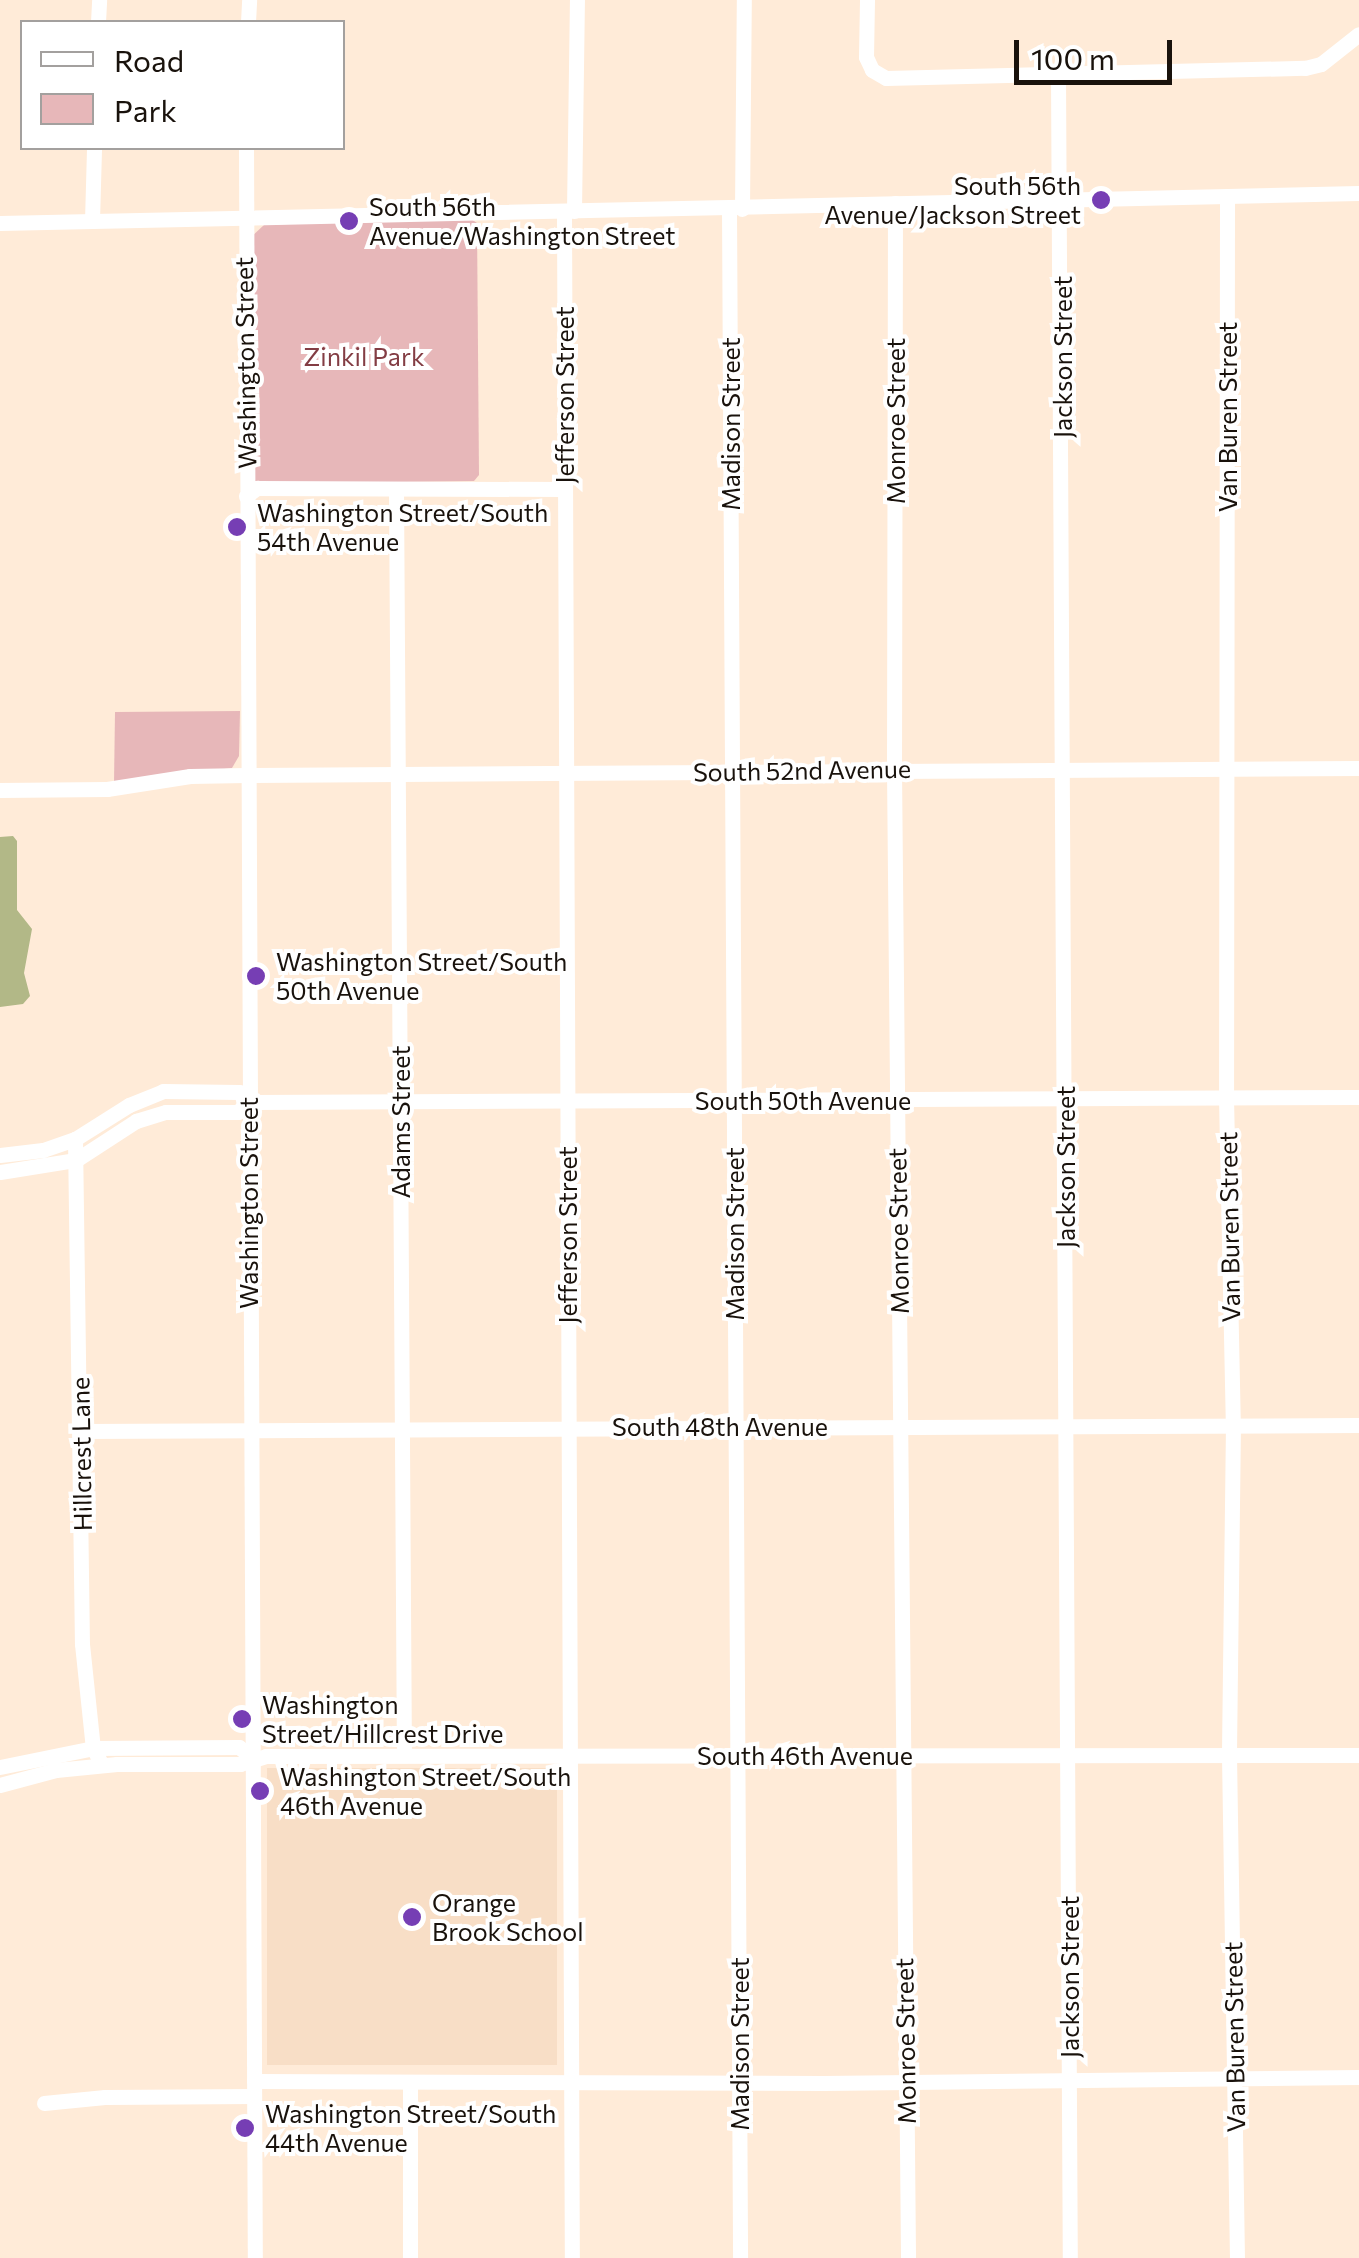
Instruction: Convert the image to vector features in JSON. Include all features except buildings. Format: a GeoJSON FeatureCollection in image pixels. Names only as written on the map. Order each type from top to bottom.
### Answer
{"type":"FeatureCollection","features":[{"type":"Feature","properties":{"kind":"street","name":"Jefferson Street"},"geometry":{"type":"LineString","coordinates":[[572,2258],[568,2084],[564,490],[577,0]]}},
{"type":"Feature","properties":{"kind":"street","name":"Madison Street"},"geometry":{"type":"LineString","coordinates":[[740,2258],[732,771],[736,209],[744,0]]}},
{"type":"Feature","properties":{"kind":"street"},"geometry":{"type":"LineString","coordinates":[[867,0],[866,57],[872,70],[886,78],[1305,68],[1321,64],[1359,34]]}},
{"type":"Feature","properties":{"kind":"street","name":"Jackson Street"},"geometry":{"type":"LineString","coordinates":[[1058,75],[1062,198],[1070,2258]]}},
{"type":"Feature","properties":{"kind":"street"},"geometry":{"type":"LineString","coordinates":[[92,221],[94,150]]}},
{"type":"Feature","properties":{"kind":"street","name":"Washington Street"},"geometry":{"type":"LineString","coordinates":[[246,150],[247,1102],[255,2258]]}},
{"type":"Feature","properties":{"kind":"street"},"geometry":{"type":"LineString","coordinates":[[0,223],[1359,193]]}},
{"type":"Feature","properties":{"kind":"street","name":"Van Buren Street"},"geometry":{"type":"LineString","coordinates":[[1227,197],[1226,1098],[1233,1424],[1229,1755],[1237,2258]]}},
{"type":"Feature","properties":{"kind":"street","name":"Monroe Street"},"geometry":{"type":"LineString","coordinates":[[895,204],[894,769],[908,2258]]}},
{"type":"Feature","properties":{"kind":"street"},"geometry":{"type":"LineString","coordinates":[[246,496],[257,488],[564,490]]}},
{"type":"Feature","properties":{"kind":"street","name":"Adams Street"},"geometry":{"type":"LineString","coordinates":[[396,489],[404,1755]]}},
{"type":"Feature","properties":{"kind":"street","name":"South 52nd Avenue"},"geometry":{"type":"LineString","coordinates":[[0,790],[107,789],[190,776],[246,774],[1359,768]]}},
{"type":"Feature","properties":{"kind":"street"},"geometry":{"type":"LineString","coordinates":[[0,1155],[43,1150],[75,1139],[129,1105],[163,1092],[239,1092],[247,1102],[238,1112],[166,1112],[136,1121],[76,1160],[0,1172]]}},
{"type":"Feature","properties":{"kind":"street","name":"South 50th Avenue"},"geometry":{"type":"LineString","coordinates":[[247,1102],[1359,1097]]}},
{"type":"Feature","properties":{"kind":"street","name":"Hillcrest Lane"},"geometry":{"type":"LineString","coordinates":[[75,1139],[82,1644],[93,1748],[102,1765]]}},
{"type":"Feature","properties":{"kind":"street","name":"South 48th Avenue"},"geometry":{"type":"LineString","coordinates":[[82,1431],[1359,1425]]}},
{"type":"Feature","properties":{"kind":"street","name":"South 46th Avenue"},"geometry":{"type":"LineString","coordinates":[[0,1768],[93,1748],[239,1747],[251,1757]]}},
{"type":"Feature","properties":{"kind":"street","name":"South 46th Avenue"},"geometry":{"type":"LineString","coordinates":[[0,1785],[56,1770],[102,1765],[240,1764],[251,1757],[1359,1756]]}},
{"type":"Feature","properties":{"kind":"street"},"geometry":{"type":"LineString","coordinates":[[44,2104],[254,2088],[410,2084],[1359,2077]]}},
{"type":"Feature","properties":{"kind":"street"},"geometry":{"type":"LineString","coordinates":[[410,2084],[410,2258]]}},
{"type":"Feature","properties":{"kind":"shaded area"},"geometry":{"type":"Polygon","coordinates":[[[13,836],[17,841],[17,910],[32,929],[24,973],[30,996],[23,1004],[0,1007],[0,837],[13,836]]]}},
{"type":"Feature","properties":{"kind":"shaded area","name":"Orange Brook School"},"geometry":{"type":"Polygon","coordinates":[[[267,1768],[557,1768],[557,2065],[267,2065],[267,1768]]]}},
{"type":"Feature","properties":{"kind":"green space","name":"Zinkil Park"},"geometry":{"type":"Polygon","coordinates":[[[468,217],[477,223],[479,475],[474,481],[261,484],[250,479],[251,237],[264,225],[468,217]]]}},
{"type":"Feature","properties":{"kind":"green space"},"geometry":{"type":"Polygon","coordinates":[[[240,711],[239,756],[232,768],[114,783],[115,712],[240,711]]]}},
{"type":"Feature","properties":{"kind":"place","name":"South 56th Avenue/Jackson Street"},"geometry":{"type":"Point","coordinates":[1101,200]}},
{"type":"Feature","properties":{"kind":"place","name":"South 56th Avenue/Washington Street"},"geometry":{"type":"Point","coordinates":[349,221]}},
{"type":"Feature","properties":{"kind":"place","name":"Washington Street/South 54th Avenue"},"geometry":{"type":"Point","coordinates":[237,527]}},
{"type":"Feature","properties":{"kind":"place","name":"Washington Street/South 50th Avenue"},"geometry":{"type":"Point","coordinates":[256,976]}},
{"type":"Feature","properties":{"kind":"place","name":"Washington Street/Hillcrest Drive"},"geometry":{"type":"Point","coordinates":[242,1719]}},
{"type":"Feature","properties":{"kind":"place","name":"Washington Street/South 46th Avenue"},"geometry":{"type":"Point","coordinates":[260,1791]}},
{"type":"Feature","properties":{"kind":"place","name":"Orange Brook School"},"geometry":{"type":"Point","coordinates":[412,1917]}},
{"type":"Feature","properties":{"kind":"place","name":"Washington Street/South 44th Avenue"},"geometry":{"type":"Point","coordinates":[245,2128]}}]}
